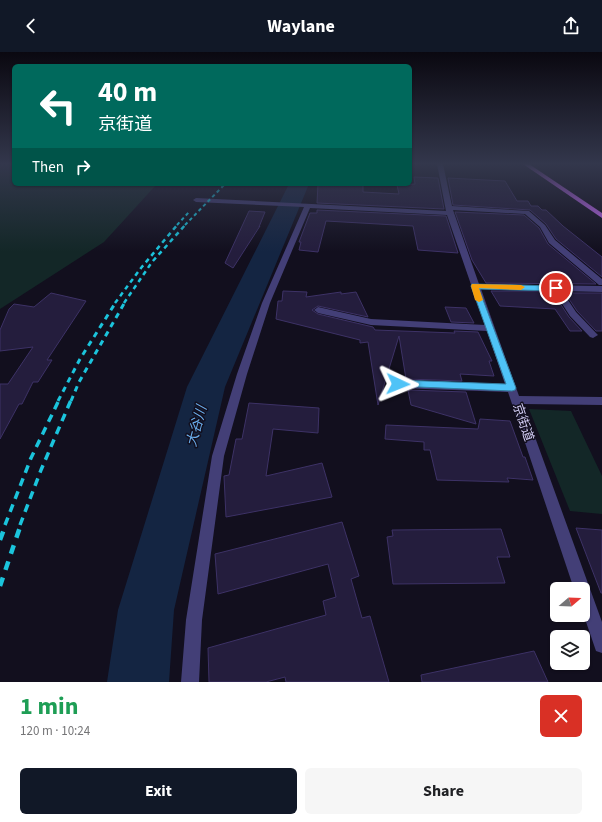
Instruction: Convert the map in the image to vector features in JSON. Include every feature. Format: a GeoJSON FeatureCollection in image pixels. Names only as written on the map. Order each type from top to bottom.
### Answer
{"type":"FeatureCollection","features":[{"type":"Feature","properties":{"kind":"main road"},"geometry":{"type":"LineString","coordinates":[[569,193],[602,216]]}},
{"type":"Feature","properties":{"kind":"street","name":"京街道"},"geometry":{"type":"LineString","coordinates":[[446,193],[449,211],[474,286],[512,388],[580,582]]}},
{"type":"Feature","properties":{"kind":"street"},"geometry":{"type":"LineString","coordinates":[[196,200],[449,211],[527,212],[543,226],[552,241],[602,283]]}},
{"type":"Feature","properties":{"kind":"street"},"geometry":{"type":"LineString","coordinates":[[190,682],[194,620],[218,456],[242,374],[266,303],[288,256],[307,205]]}},
{"type":"Feature","properties":{"kind":"street"},"geometry":{"type":"LineString","coordinates":[[474,286],[602,289]]}},
{"type":"Feature","properties":{"kind":"street"},"geometry":{"type":"LineString","coordinates":[[556,288],[572,314],[593,334]]}},
{"type":"Feature","properties":{"kind":"street"},"geometry":{"type":"LineString","coordinates":[[318,310],[371,322],[489,328]]}},
{"type":"Feature","properties":{"kind":"street"},"geometry":{"type":"LineString","coordinates":[[398,384],[512,388]]}},
{"type":"Feature","properties":{"kind":"street"},"geometry":{"type":"LineString","coordinates":[[516,400],[602,401]]}},
{"type":"Feature","properties":{"kind":"street","name":"京街道"},"geometry":{"type":"LineString","coordinates":[[590,610],[602,645]]}},
{"type":"Feature","properties":{"kind":"green space"},"geometry":{"type":"Polygon","coordinates":[[[0,193],[148,193],[104,242],[0,309],[0,193]]]}},
{"type":"Feature","properties":{"kind":"green space"},"geometry":{"type":"Polygon","coordinates":[[[529,409],[571,411],[602,476],[602,514],[570,511],[529,409]]]}},
{"type":"Feature","properties":{"kind":"building"},"geometry":{"type":"Polygon","coordinates":[[[318,193],[441,193],[444,209],[317,203],[318,193]]]}},
{"type":"Feature","properties":{"kind":"building"},"geometry":{"type":"Polygon","coordinates":[[[451,193],[512,193],[517,201],[528,201],[531,206],[538,206],[542,210],[546,210],[563,226],[602,257],[602,277],[556,239],[546,224],[530,210],[453,205],[451,193]]]}},
{"type":"Feature","properties":{"kind":"building"},"geometry":{"type":"Polygon","coordinates":[[[317,210],[446,216],[458,253],[418,250],[413,226],[326,221],[318,252],[299,250],[301,242],[299,242],[310,213],[317,213],[317,210]]]}},
{"type":"Feature","properties":{"kind":"building"},"geometry":{"type":"Polygon","coordinates":[[[249,211],[265,212],[259,227],[260,226],[233,268],[225,263],[249,211]]]}},
{"type":"Feature","properties":{"kind":"building"},"geometry":{"type":"Polygon","coordinates":[[[455,212],[524,215],[539,228],[548,244],[596,284],[486,283],[472,260],[455,212]]]}},
{"type":"Feature","properties":{"kind":"building"},"geometry":{"type":"Polygon","coordinates":[[[283,291],[307,292],[306,297],[341,292],[341,294],[356,292],[368,317],[318,306],[312,310],[318,314],[373,327],[375,330],[455,333],[454,331],[478,332],[492,361],[489,361],[494,376],[460,374],[462,381],[406,379],[399,336],[378,405],[368,342],[360,343],[360,340],[276,319],[278,301],[282,301],[283,291]]]}},
{"type":"Feature","properties":{"kind":"building"},"geometry":{"type":"Polygon","coordinates":[[[491,291],[552,291],[569,317],[582,331],[570,331],[555,309],[500,306],[491,291]]]}},
{"type":"Feature","properties":{"kind":"building"},"geometry":{"type":"Polygon","coordinates":[[[51,293],[86,301],[47,360],[52,360],[38,382],[33,382],[22,404],[19,404],[0,439],[0,384],[8,384],[33,347],[0,351],[0,330],[9,309],[14,304],[34,307],[51,293]]]}},
{"type":"Feature","properties":{"kind":"building"},"geometry":{"type":"Polygon","coordinates":[[[565,293],[602,293],[602,331],[596,331],[577,311],[565,293]]]}},
{"type":"Feature","properties":{"kind":"building"},"geometry":{"type":"Polygon","coordinates":[[[445,307],[466,308],[474,323],[451,322],[445,307]]]}},
{"type":"Feature","properties":{"kind":"building"},"geometry":{"type":"Polygon","coordinates":[[[408,390],[466,392],[476,424],[411,405],[408,390]]]}},
{"type":"Feature","properties":{"kind":"building"},"geometry":{"type":"Polygon","coordinates":[[[249,403],[319,408],[318,433],[273,429],[266,476],[322,463],[332,497],[226,517],[224,476],[229,475],[236,439],[242,439],[249,403]]]}},
{"type":"Feature","properties":{"kind":"building"},"geometry":{"type":"Polygon","coordinates":[[[480,419],[510,421],[533,480],[507,478],[509,482],[437,480],[430,450],[424,450],[424,442],[385,439],[386,425],[478,429],[480,419]]]}},
{"type":"Feature","properties":{"kind":"building"},"geometry":{"type":"Polygon","coordinates":[[[342,522],[359,576],[351,579],[362,618],[370,616],[389,682],[286,682],[285,677],[266,682],[209,682],[208,648],[326,615],[323,601],[336,597],[328,564],[218,594],[215,554],[342,522]]]}},
{"type":"Feature","properties":{"kind":"building"},"geometry":{"type":"Polygon","coordinates":[[[576,528],[602,530],[602,593],[601,593],[576,528]]]}},
{"type":"Feature","properties":{"kind":"building"},"geometry":{"type":"Polygon","coordinates":[[[501,529],[510,557],[497,557],[505,583],[393,584],[387,537],[393,536],[392,530],[501,529]]]}},
{"type":"Feature","properties":{"kind":"building"},"geometry":{"type":"Polygon","coordinates":[[[534,651],[548,682],[422,682],[421,675],[534,651]]]}},
{"type":"Feature","properties":{"kind":"waterway","name":"大谷川"},"geometry":{"type":"LineString","coordinates":[[138,682],[146,610],[206,387],[295,193]]}},
{"type":"Feature","properties":{"kind":"railway"},"geometry":{"type":"LineString","coordinates":[[185,225],[216,193]]}},
{"type":"Feature","properties":{"kind":"railway"},"geometry":{"type":"LineString","coordinates":[[177,225],[189,212]]}},
{"type":"Feature","properties":{"kind":"railway"},"geometry":{"type":"LineString","coordinates":[[115,303],[141,268],[178,224]]}},
{"type":"Feature","properties":{"kind":"railway"},"geometry":{"type":"LineString","coordinates":[[124,303],[152,262],[186,224]]}},
{"type":"Feature","properties":{"kind":"railway"},"geometry":{"type":"LineString","coordinates":[[58,401],[80,359],[116,302]]}},
{"type":"Feature","properties":{"kind":"railway"},"geometry":{"type":"LineString","coordinates":[[71,401],[79,382],[125,302]]}},
{"type":"Feature","properties":{"kind":"railway"},"geometry":{"type":"LineString","coordinates":[[5,525],[31,458],[59,400]]}},
{"type":"Feature","properties":{"kind":"railway"},"geometry":{"type":"LineString","coordinates":[[20,525],[41,470],[71,400]]}},
{"type":"Feature","properties":{"kind":"railway"},"geometry":{"type":"LineString","coordinates":[[0,540],[6,524]]}},
{"type":"Feature","properties":{"kind":"railway"},"geometry":{"type":"LineString","coordinates":[[0,586],[21,524]]}},
{"type":"Feature","properties":{"kind":"slow traffic"},"geometry":{"type":"LineString","coordinates":[[479,300],[474,286],[521,287]]}},
{"type":"Feature","properties":{"kind":"route"},"geometry":{"type":"LineString","coordinates":[[398,384],[512,388],[474,286],[556,288]]}}]}
